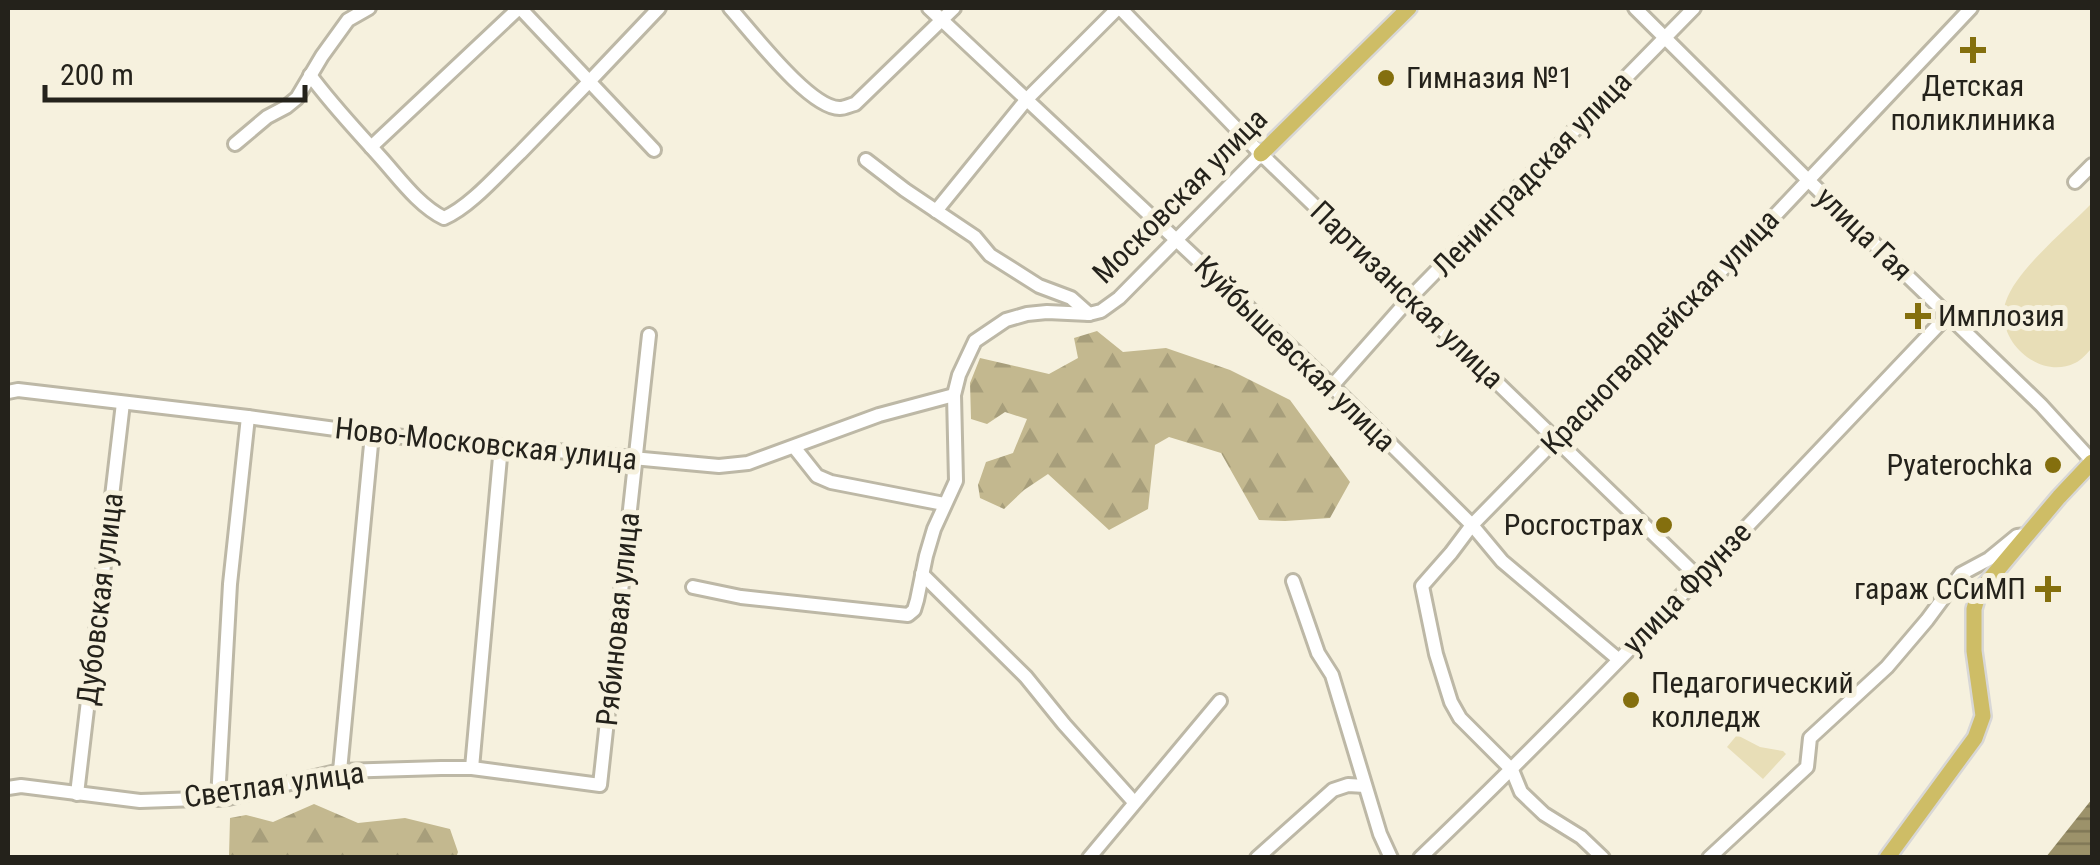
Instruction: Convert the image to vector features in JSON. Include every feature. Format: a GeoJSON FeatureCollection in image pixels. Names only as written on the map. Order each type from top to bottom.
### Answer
{"type":"FeatureCollection","features":[{"type":"Feature","properties":{"kind":"main road","name":"Московская улица"},"geometry":{"type":"LineString","coordinates":[[1262,154],[1410,8]]}},
{"type":"Feature","properties":{"kind":"main road"},"geometry":{"type":"LineString","coordinates":[[1887,858],[1975,738],[1983,716],[1974,651],[1974,610],[1979,592],[2022,535],[2092,461]]}},
{"type":"Feature","properties":{"kind":"street"},"geometry":{"type":"LineString","coordinates":[[235,144],[297,98],[348,20],[369,8]]}},
{"type":"Feature","properties":{"kind":"street"},"geometry":{"type":"LineString","coordinates":[[371,147],[519,8],[654,150]]}},
{"type":"Feature","properties":{"kind":"street"},"geometry":{"type":"LineString","coordinates":[[310,75],[337,111],[415,195],[444,218],[494,179],[659,8]]}},
{"type":"Feature","properties":{"kind":"street"},"geometry":{"type":"LineString","coordinates":[[730,8],[800,86],[813,98],[837,109],[856,104],[954,8]]}},
{"type":"Feature","properties":{"kind":"street","name":"Куйбышевская улица"},"geometry":{"type":"LineString","coordinates":[[929,8],[1332,386],[1472,525],[1502,560],[1618,659]]}},
{"type":"Feature","properties":{"kind":"street"},"geometry":{"type":"LineString","coordinates":[[936,211],[1027,99],[1119,8]]}},
{"type":"Feature","properties":{"kind":"street","name":"Партизанская улица"},"geometry":{"type":"LineString","coordinates":[[1119,8],[1409,299],[1699,578]]}},
{"type":"Feature","properties":{"kind":"street","name":"улица Гая"},"geometry":{"type":"LineString","coordinates":[[1635,8],[2041,405],[2092,461]]}},
{"type":"Feature","properties":{"kind":"street","name":"Ленинградская улица"},"geometry":{"type":"LineString","coordinates":[[1332,386],[1409,299],[1694,8]]}},
{"type":"Feature","properties":{"kind":"street","name":"Красногвардейская улица"},"geometry":{"type":"LineString","coordinates":[[1512,770],[1460,718],[1451,702],[1422,586],[1472,525],[1971,8]]}},
{"type":"Feature","properties":{"kind":"street","name":"Московская улица"},"geometry":{"type":"LineString","coordinates":[[944,504],[956,481],[954,395],[975,342],[1006,320],[1028,314],[1102,311],[1120,298],[1262,154]]}},
{"type":"Feature","properties":{"kind":"street"},"geometry":{"type":"LineString","coordinates":[[866,160],[975,237],[990,254],[1039,286],[1072,298],[1089,314]]}},
{"type":"Feature","properties":{"kind":"street"},"geometry":{"type":"LineString","coordinates":[[2075,182],[2092,165]]}},
{"type":"Feature","properties":{"kind":"street","name":"улица Фрунзе"},"geometry":{"type":"LineString","coordinates":[[1420,858],[1512,770],[1699,578],[1948,315]]}},
{"type":"Feature","properties":{"kind":"street","name":"Рябиновая улица"},"geometry":{"type":"LineString","coordinates":[[600,785],[649,335]]}},
{"type":"Feature","properties":{"kind":"street","name":"Ново-Московская улица"},"geometry":{"type":"LineString","coordinates":[[8,392],[18,390],[372,434],[719,466],[748,463],[879,415],[954,395]]}},
{"type":"Feature","properties":{"kind":"street","name":"Дубовская улица"},"geometry":{"type":"LineString","coordinates":[[77,794],[123,403]]}},
{"type":"Feature","properties":{"kind":"street"},"geometry":{"type":"LineString","coordinates":[[218,799],[230,584],[248,417]]}},
{"type":"Feature","properties":{"kind":"street"},"geometry":{"type":"LineString","coordinates":[[340,772],[372,434]]}},
{"type":"Feature","properties":{"kind":"street"},"geometry":{"type":"LineString","coordinates":[[472,768],[501,446]]}},
{"type":"Feature","properties":{"kind":"street"},"geometry":{"type":"LineString","coordinates":[[692,588],[908,615],[914,610],[930,542],[944,504],[831,482],[817,476],[794,447]]}},
{"type":"Feature","properties":{"kind":"street"},"geometry":{"type":"LineString","coordinates":[[1709,858],[1807,766],[1810,738],[1887,667],[1960,574],[2022,535]]}},
{"type":"Feature","properties":{"kind":"street"},"geometry":{"type":"LineString","coordinates":[[922,574],[1026,676],[1134,802]]}},
{"type":"Feature","properties":{"kind":"street"},"geometry":{"type":"LineString","coordinates":[[1293,581],[1318,653],[1332,675],[1380,834],[1392,858]]}},
{"type":"Feature","properties":{"kind":"street"},"geometry":{"type":"LineString","coordinates":[[1089,858],[1220,702]]}},
{"type":"Feature","properties":{"kind":"street","name":"Светлая улица"},"geometry":{"type":"LineString","coordinates":[[14,787],[140,801],[218,799],[340,772],[472,768],[600,785]]}},
{"type":"Feature","properties":{"kind":"street"},"geometry":{"type":"LineString","coordinates":[[1512,770],[1520,792],[1604,858]]}},
{"type":"Feature","properties":{"kind":"street"},"geometry":{"type":"LineString","coordinates":[[8,776],[14,787]]}},
{"type":"Feature","properties":{"kind":"street"},"geometry":{"type":"LineString","coordinates":[[1257,858],[1333,790],[1348,785],[1365,786]]}},
{"type":"Feature","properties":{"kind":"green space"},"geometry":{"type":"Polygon","coordinates":[[[1097,331],[1123,352],[1166,348],[1230,370],[1290,400],[1350,482],[1330,518],[1259,520],[1221,453],[1169,437],[1155,445],[1148,509],[1109,530],[1048,474],[1004,509],[980,498],[978,485],[986,462],[1013,453],[1027,419],[1005,412],[987,424],[971,419],[970,383],[980,358],[1049,374],[1078,358],[1074,338],[1097,331]]]}},
{"type":"Feature","properties":{"kind":"green space"},"geometry":{"type":"Polygon","coordinates":[[[314,804],[358,823],[405,818],[450,829],[458,852],[456,858],[229,857],[230,818],[246,815],[273,822],[314,804]]]}},
{"type":"Feature","properties":{"kind":"shaded area"},"geometry":{"type":"Polygon","coordinates":[[[2092,203],[2092,348],[2075,363],[2047,366],[2033,361],[2012,342],[2006,329],[2006,301],[2032,263],[2092,203]]]}},
{"type":"Feature","properties":{"kind":"shaded area"},"geometry":{"type":"Polygon","coordinates":[[[1737,735],[1786,754],[1763,779],[1727,747],[1737,735]]]}},
{"type":"Feature","properties":{"kind":"shaded area"},"geometry":{"type":"Polygon","coordinates":[[[2092,799],[2092,857],[2046,857],[2092,799]]]}},
{"type":"Feature","properties":{"kind":"place","name":"Детская поликлиника"},"geometry":{"type":"Point","coordinates":[1973,50]}},
{"type":"Feature","properties":{"kind":"place","name":"Гимназия №1"},"geometry":{"type":"Point","coordinates":[1386,78]}},
{"type":"Feature","properties":{"kind":"place","name":"Имплозия"},"geometry":{"type":"Point","coordinates":[1918,316]}},
{"type":"Feature","properties":{"kind":"place","name":"Pyaterochka"},"geometry":{"type":"Point","coordinates":[2053,465]}},
{"type":"Feature","properties":{"kind":"place","name":"Росгострах"},"geometry":{"type":"Point","coordinates":[1664,525]}},
{"type":"Feature","properties":{"kind":"place","name":"гараж ССиМП"},"geometry":{"type":"Point","coordinates":[2048,589]}},
{"type":"Feature","properties":{"kind":"place","name":"Педагогический колледж"},"geometry":{"type":"Point","coordinates":[1631,700]}}]}
